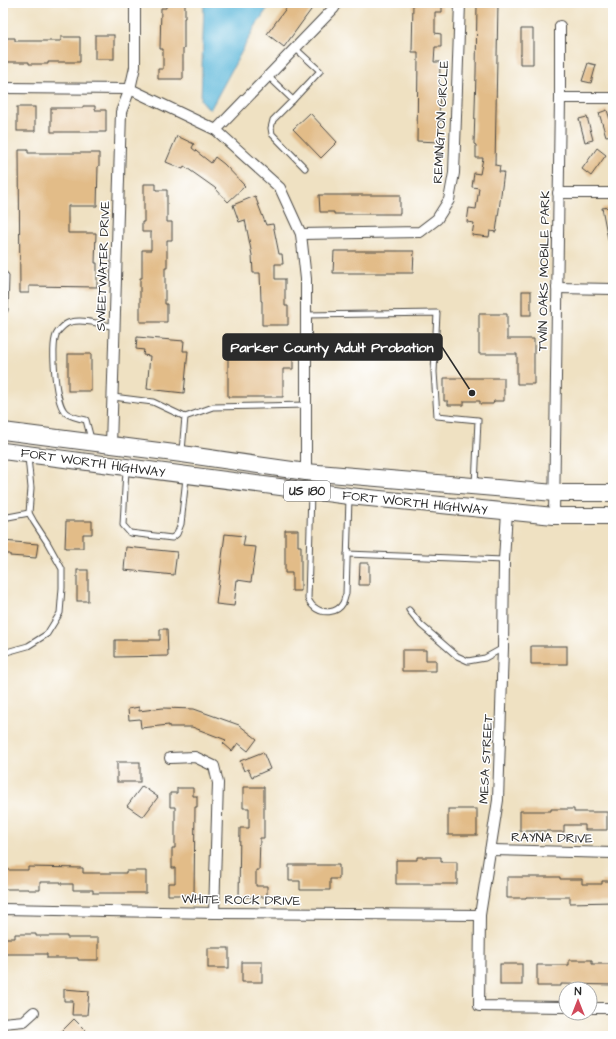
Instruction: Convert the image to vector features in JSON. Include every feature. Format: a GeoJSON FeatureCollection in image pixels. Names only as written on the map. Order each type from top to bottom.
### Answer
{"type":"FeatureCollection","features":[{"type":"Feature","properties":{"kind":"main road","name":"FORT WORTH HIGHWAY"},"geometry":{"type":"LineString","coordinates":[[3,431],[182,454],[306,472],[554,492],[613,493]]}},
{"type":"Feature","properties":{"kind":"main road"},"geometry":{"type":"LineString","coordinates":[[27,454],[29,435]]}},
{"type":"Feature","properties":{"kind":"main road","name":"FORT WORTH HIGHWAY"},"geometry":{"type":"LineString","coordinates":[[3,451],[349,496],[554,516],[613,516]]}},
{"type":"Feature","properties":{"kind":"main road"},"geometry":{"type":"LineString","coordinates":[[208,478],[218,472],[293,480],[299,479],[306,472]]}},
{"type":"Feature","properties":{"kind":"main road"},"geometry":{"type":"LineString","coordinates":[[316,492],[337,483],[381,489],[418,488],[429,482]]}},
{"type":"Feature","properties":{"kind":"street"},"geometry":{"type":"LineString","coordinates":[[130,89],[135,67],[135,3]]}},
{"type":"Feature","properties":{"kind":"street"},"geometry":{"type":"LineString","coordinates":[[216,130],[334,8],[336,3]]}},
{"type":"Feature","properties":{"kind":"street","name":"REMINGTON CIRCLE"},"geometry":{"type":"LineString","coordinates":[[301,234],[420,232],[437,219],[448,200],[454,172],[460,3]]}},
{"type":"Feature","properties":{"kind":"street","name":"TWIN OAKS MOBILE PARK"},"geometry":{"type":"LineString","coordinates":[[554,516],[560,26]]}},
{"type":"Feature","properties":{"kind":"street"},"geometry":{"type":"LineString","coordinates":[[3,88],[130,89],[216,130],[280,188],[301,234],[306,279],[306,472]]}},
{"type":"Feature","properties":{"kind":"street","name":"SWEETWATER DRIVE"},"geometry":{"type":"LineString","coordinates":[[111,445],[121,112],[130,89]]}},
{"type":"Feature","properties":{"kind":"street"},"geometry":{"type":"LineString","coordinates":[[560,98],[613,98]]}},
{"type":"Feature","properties":{"kind":"street"},"geometry":{"type":"LineString","coordinates":[[558,193],[613,193]]}},
{"type":"Feature","properties":{"kind":"street"},"geometry":{"type":"LineString","coordinates":[[557,288],[613,289]]}},
{"type":"Feature","properties":{"kind":"street","name":"MESA STREET"},"geometry":{"type":"LineString","coordinates":[[507,512],[504,560],[498,800],[480,915],[479,1006],[558,1007]]}},
{"type":"Feature","properties":{"kind":"street"},"geometry":{"type":"LineString","coordinates":[[170,758],[195,757],[214,766],[218,783],[214,913]]}},
{"type":"Feature","properties":{"kind":"street","name":"RAYNA DRIVE"},"geometry":{"type":"LineString","coordinates":[[490,850],[613,853]]}},
{"type":"Feature","properties":{"kind":"street","name":"WHITE ROCK DRIVE"},"geometry":{"type":"LineString","coordinates":[[3,909],[214,913],[480,915]]}},
{"type":"Feature","properties":{"kind":"street"},"geometry":{"type":"LineString","coordinates":[[598,1008],[613,1008]]}},
{"type":"Feature","properties":{"kind":"street"},"geometry":{"type":"LineString","coordinates":[[3,1023],[24,1021],[34,1012]]}},
{"type":"Feature","properties":{"kind":"lane"},"geometry":{"type":"LineString","coordinates":[[295,48],[320,71],[273,120],[271,128],[272,134],[305,168]]}},
{"type":"Feature","properties":{"kind":"lane"},"geometry":{"type":"LineString","coordinates":[[268,76],[293,100]]}},
{"type":"Feature","properties":{"kind":"lane"},"geometry":{"type":"LineString","coordinates":[[3,273],[6,276],[5,310],[3,312]]}},
{"type":"Feature","properties":{"kind":"lane"},"geometry":{"type":"LineString","coordinates":[[306,315],[437,313],[434,372],[437,416],[478,420],[475,486]]}},
{"type":"Feature","properties":{"kind":"lane"},"geometry":{"type":"LineString","coordinates":[[91,442],[86,420],[66,414],[61,406],[57,392],[53,353],[56,335],[66,324],[80,321],[115,327]]}},
{"type":"Feature","properties":{"kind":"lane"},"geometry":{"type":"LineString","coordinates":[[113,397],[153,402],[185,417],[214,407],[306,406]]}},
{"type":"Feature","properties":{"kind":"lane"},"geometry":{"type":"LineString","coordinates":[[182,454],[185,417]]}},
{"type":"Feature","properties":{"kind":"lane"},"geometry":{"type":"LineString","coordinates":[[3,653],[28,646],[48,634],[60,613],[62,569],[48,542],[34,522],[30,513],[31,488],[27,454]]}},
{"type":"Feature","properties":{"kind":"lane"},"geometry":{"type":"LineString","coordinates":[[126,467],[123,525],[130,533],[166,538],[172,538],[177,534],[181,524],[186,475]]}},
{"type":"Feature","properties":{"kind":"lane"},"geometry":{"type":"LineString","coordinates":[[316,492],[308,599],[312,606],[320,611],[329,612],[337,610],[343,604],[346,594],[349,496]]}},
{"type":"Feature","properties":{"kind":"lane"},"geometry":{"type":"LineString","coordinates":[[3,518],[30,513]]}},
{"type":"Feature","properties":{"kind":"lane"},"geometry":{"type":"LineString","coordinates":[[348,554],[504,560]]}},
{"type":"Feature","properties":{"kind":"lane"},"geometry":{"type":"LineString","coordinates":[[409,610],[421,625],[442,644],[457,656],[468,661],[485,658],[503,648]]}},
{"type":"Feature","properties":{"kind":"water"},"geometry":{"type":"Polygon","coordinates":[[[204,3],[271,3],[255,27],[210,110],[201,100],[204,3]]]}},
{"type":"Feature","properties":{"kind":"building"},"geometry":{"type":"Polygon","coordinates":[[[166,3],[185,3],[183,79],[158,79],[158,69],[163,69],[163,49],[160,49],[161,8],[166,8],[166,3]]]}},
{"type":"Feature","properties":{"kind":"building"},"geometry":{"type":"Polygon","coordinates":[[[290,3],[316,3],[284,47],[267,34],[290,3]]]}},
{"type":"Feature","properties":{"kind":"building"},"geometry":{"type":"Polygon","coordinates":[[[413,3],[442,3],[442,12],[435,12],[435,33],[441,34],[441,47],[435,47],[434,62],[440,62],[439,142],[417,141],[418,52],[412,52],[413,3]]]}},
{"type":"Feature","properties":{"kind":"building"},"geometry":{"type":"Polygon","coordinates":[[[477,3],[498,3],[495,165],[500,166],[499,172],[504,172],[496,232],[490,231],[489,237],[472,235],[474,223],[467,222],[469,208],[476,209],[479,188],[472,187],[474,173],[480,174],[483,158],[476,158],[476,145],[474,144],[477,3]]]}},
{"type":"Feature","properties":{"kind":"building"},"geometry":{"type":"Polygon","coordinates":[[[521,29],[533,29],[533,64],[520,64],[521,29]]]}},
{"type":"Feature","properties":{"kind":"building"},"geometry":{"type":"Polygon","coordinates":[[[95,35],[114,35],[114,59],[95,59],[95,35]]]}},
{"type":"Feature","properties":{"kind":"building"},"geometry":{"type":"Polygon","coordinates":[[[61,37],[80,37],[80,62],[48,62],[48,64],[29,64],[29,62],[3,62],[3,38],[15,38],[15,41],[61,41],[61,37]]]}},
{"type":"Feature","properties":{"kind":"building"},"geometry":{"type":"Polygon","coordinates":[[[588,63],[596,65],[591,83],[582,81],[588,63]]]}},
{"type":"Feature","properties":{"kind":"building"},"geometry":{"type":"Polygon","coordinates":[[[83,106],[95,106],[95,110],[106,110],[106,132],[51,132],[51,108],[83,108],[83,106]]]}},
{"type":"Feature","properties":{"kind":"building"},"geometry":{"type":"Polygon","coordinates":[[[17,107],[35,107],[35,131],[17,131],[17,107]]]}},
{"type":"Feature","properties":{"kind":"building"},"geometry":{"type":"Polygon","coordinates":[[[607,110],[613,129],[613,135],[606,136],[599,113],[607,110]]]}},
{"type":"Feature","properties":{"kind":"building"},"geometry":{"type":"Polygon","coordinates":[[[310,113],[337,142],[321,158],[293,129],[310,113]]]}},
{"type":"Feature","properties":{"kind":"building"},"geometry":{"type":"Polygon","coordinates":[[[587,117],[593,140],[585,142],[579,119],[587,117]]]}},
{"type":"Feature","properties":{"kind":"building"},"geometry":{"type":"Polygon","coordinates":[[[177,136],[194,144],[192,148],[211,163],[215,157],[224,164],[245,186],[228,202],[215,188],[184,166],[183,169],[166,162],[177,136]]]}},
{"type":"Feature","properties":{"kind":"building"},"geometry":{"type":"Polygon","coordinates":[[[597,148],[606,155],[591,176],[582,169],[597,148]]]}},
{"type":"Feature","properties":{"kind":"building"},"geometry":{"type":"Polygon","coordinates":[[[19,150],[28,150],[28,153],[99,153],[97,206],[68,206],[68,233],[96,233],[95,263],[97,263],[97,287],[29,286],[29,293],[20,293],[19,150]]]}},
{"type":"Feature","properties":{"kind":"building"},"geometry":{"type":"Polygon","coordinates":[[[144,184],[156,184],[156,190],[167,190],[167,222],[172,222],[172,240],[167,240],[167,268],[165,268],[165,304],[167,304],[167,322],[140,322],[140,278],[142,278],[142,250],[151,250],[151,232],[142,232],[142,222],[144,222],[144,184]]]}},
{"type":"Feature","properties":{"kind":"building"},"geometry":{"type":"Polygon","coordinates":[[[319,195],[400,195],[400,214],[334,214],[334,212],[320,212],[319,195]]]}},
{"type":"Feature","properties":{"kind":"building"},"geometry":{"type":"Polygon","coordinates":[[[255,196],[266,225],[273,224],[279,254],[282,254],[283,264],[275,264],[275,279],[285,279],[285,306],[288,306],[288,325],[262,325],[260,273],[253,273],[252,255],[245,220],[239,222],[233,205],[255,196]]]}},
{"type":"Feature","properties":{"kind":"building"},"geometry":{"type":"Polygon","coordinates":[[[610,207],[613,221],[613,244],[609,244],[602,208],[610,207]]]}},
{"type":"Feature","properties":{"kind":"building"},"geometry":{"type":"Polygon","coordinates":[[[334,251],[414,251],[413,273],[333,273],[334,251]]]}},
{"type":"Feature","properties":{"kind":"building"},"geometry":{"type":"Polygon","coordinates":[[[522,291],[531,291],[531,315],[522,315],[522,291]]]}},
{"type":"Feature","properties":{"kind":"building"},"geometry":{"type":"Polygon","coordinates":[[[479,314],[507,314],[507,339],[534,339],[534,384],[517,384],[517,354],[479,354],[479,314]]]}},
{"type":"Feature","properties":{"kind":"building"},"geometry":{"type":"Polygon","coordinates":[[[137,337],[184,341],[183,351],[188,351],[184,393],[147,389],[150,356],[143,355],[144,350],[136,349],[137,337]]]}},
{"type":"Feature","properties":{"kind":"building"},"geometry":{"type":"Polygon","coordinates":[[[232,341],[293,341],[293,369],[283,369],[283,397],[228,397],[228,354],[232,354],[232,341]]]}},
{"type":"Feature","properties":{"kind":"building"},"geometry":{"type":"Polygon","coordinates":[[[68,354],[91,354],[91,391],[68,391],[68,354]]]}},
{"type":"Feature","properties":{"kind":"building"},"geometry":{"type":"Polygon","coordinates":[[[444,378],[504,378],[504,401],[494,401],[493,404],[480,404],[480,401],[464,401],[464,405],[448,405],[448,401],[444,401],[444,378]]]}},
{"type":"Feature","properties":{"kind":"building"},"geometry":{"type":"Polygon","coordinates":[[[66,521],[92,521],[92,534],[83,534],[83,548],[65,548],[66,521]]]}},
{"type":"Feature","properties":{"kind":"building"},"geometry":{"type":"Polygon","coordinates":[[[285,530],[298,530],[298,546],[301,546],[301,591],[292,591],[292,573],[285,573],[285,530]]]}},
{"type":"Feature","properties":{"kind":"building"},"geometry":{"type":"Polygon","coordinates":[[[225,534],[245,536],[243,546],[256,547],[251,582],[237,580],[234,606],[216,604],[225,534]]]}},
{"type":"Feature","properties":{"kind":"building"},"geometry":{"type":"Polygon","coordinates":[[[3,541],[38,544],[36,558],[3,554],[3,541]]]}},
{"type":"Feature","properties":{"kind":"building"},"geometry":{"type":"Polygon","coordinates":[[[126,547],[177,552],[174,575],[124,570],[126,547]]]}},
{"type":"Feature","properties":{"kind":"building"},"geometry":{"type":"Polygon","coordinates":[[[360,563],[369,563],[369,585],[359,585],[360,563]]]}},
{"type":"Feature","properties":{"kind":"building"},"geometry":{"type":"Polygon","coordinates":[[[77,570],[88,570],[88,601],[77,601],[77,570]]]}},
{"type":"Feature","properties":{"kind":"building"},"geometry":{"type":"Polygon","coordinates":[[[160,629],[167,629],[168,656],[115,657],[115,640],[160,640],[160,629]]]}},
{"type":"Feature","properties":{"kind":"building"},"geometry":{"type":"Polygon","coordinates":[[[531,646],[567,646],[567,664],[531,664],[531,646]]]}},
{"type":"Feature","properties":{"kind":"building"},"geometry":{"type":"Polygon","coordinates":[[[402,650],[426,650],[426,660],[436,660],[436,671],[402,671],[402,650]]]}},
{"type":"Feature","properties":{"kind":"building"},"geometry":{"type":"Polygon","coordinates":[[[139,707],[139,711],[163,708],[194,709],[239,725],[257,739],[248,751],[238,743],[232,751],[223,743],[226,740],[192,727],[169,727],[169,725],[141,728],[140,719],[129,720],[128,709],[139,707]]]}},
{"type":"Feature","properties":{"kind":"building"},"geometry":{"type":"Polygon","coordinates":[[[263,752],[270,769],[252,777],[248,769],[244,771],[240,761],[263,752]]]}},
{"type":"Feature","properties":{"kind":"building"},"geometry":{"type":"Polygon","coordinates":[[[117,762],[140,762],[140,782],[117,782],[117,762]]]}},
{"type":"Feature","properties":{"kind":"building"},"geometry":{"type":"Polygon","coordinates":[[[142,786],[158,797],[143,817],[127,806],[142,786]]]}},
{"type":"Feature","properties":{"kind":"building"},"geometry":{"type":"Polygon","coordinates":[[[243,787],[264,787],[264,838],[260,838],[259,870],[256,870],[256,886],[267,886],[267,897],[239,897],[240,828],[249,828],[249,808],[243,808],[243,787]]]}},
{"type":"Feature","properties":{"kind":"building"},"geometry":{"type":"Polygon","coordinates":[[[177,788],[193,788],[193,796],[197,796],[197,807],[195,807],[194,895],[168,895],[168,883],[175,883],[175,868],[172,868],[172,848],[175,848],[175,807],[170,807],[170,793],[177,793],[177,788]]]}},
{"type":"Feature","properties":{"kind":"building"},"geometry":{"type":"Polygon","coordinates":[[[448,809],[477,809],[477,835],[448,835],[448,809]]]}},
{"type":"Feature","properties":{"kind":"building"},"geometry":{"type":"Polygon","coordinates":[[[551,809],[574,809],[574,812],[607,812],[607,830],[585,830],[585,825],[564,825],[564,832],[520,831],[520,811],[551,811],[551,809]]]}},
{"type":"Feature","properties":{"kind":"building"},"geometry":{"type":"Polygon","coordinates":[[[417,857],[441,857],[441,862],[457,862],[457,884],[396,884],[396,860],[417,860],[417,857]]]}},
{"type":"Feature","properties":{"kind":"building"},"geometry":{"type":"Polygon","coordinates":[[[289,865],[339,865],[339,879],[330,879],[330,890],[300,890],[300,881],[289,881],[289,865]]]}},
{"type":"Feature","properties":{"kind":"building"},"geometry":{"type":"Polygon","coordinates":[[[28,867],[83,868],[83,873],[126,873],[126,871],[146,871],[146,893],[93,893],[93,890],[73,890],[73,884],[61,884],[61,882],[40,882],[40,890],[3,889],[3,870],[28,870],[28,867]]]}},
{"type":"Feature","properties":{"kind":"building"},"geometry":{"type":"Polygon","coordinates":[[[507,877],[560,877],[560,879],[582,879],[582,884],[602,884],[602,881],[613,881],[613,902],[570,903],[570,897],[507,898],[507,877]]]}},
{"type":"Feature","properties":{"kind":"building"},"geometry":{"type":"Polygon","coordinates":[[[15,934],[67,936],[67,938],[98,938],[98,960],[78,960],[78,958],[47,958],[47,954],[3,954],[3,938],[15,938],[15,934]]]}},
{"type":"Feature","properties":{"kind":"building"},"geometry":{"type":"Polygon","coordinates":[[[208,948],[229,948],[229,968],[208,968],[208,948]]]}},
{"type":"Feature","properties":{"kind":"building"},"geometry":{"type":"Polygon","coordinates":[[[569,960],[592,960],[592,964],[613,964],[613,985],[598,985],[598,981],[558,981],[558,986],[537,986],[537,965],[569,965],[569,960]]]}},
{"type":"Feature","properties":{"kind":"building"},"geometry":{"type":"Polygon","coordinates":[[[242,962],[262,962],[262,982],[242,982],[242,962]]]}},
{"type":"Feature","properties":{"kind":"building"},"geometry":{"type":"Polygon","coordinates":[[[500,964],[522,964],[522,985],[500,985],[500,964]]]}},
{"type":"Feature","properties":{"kind":"building"},"geometry":{"type":"Polygon","coordinates":[[[64,989],[89,991],[87,1015],[72,1015],[73,1001],[64,1001],[64,989]]]}},
{"type":"Feature","properties":{"kind":"building"},"geometry":{"type":"Polygon","coordinates":[[[74,1019],[91,1036],[57,1036],[74,1019]]]}},
{"type":"Feature","properties":{"kind":"place","name":"Parker County Adult Probation"},"geometry":{"type":"Point","coordinates":[472,393]}}]}
